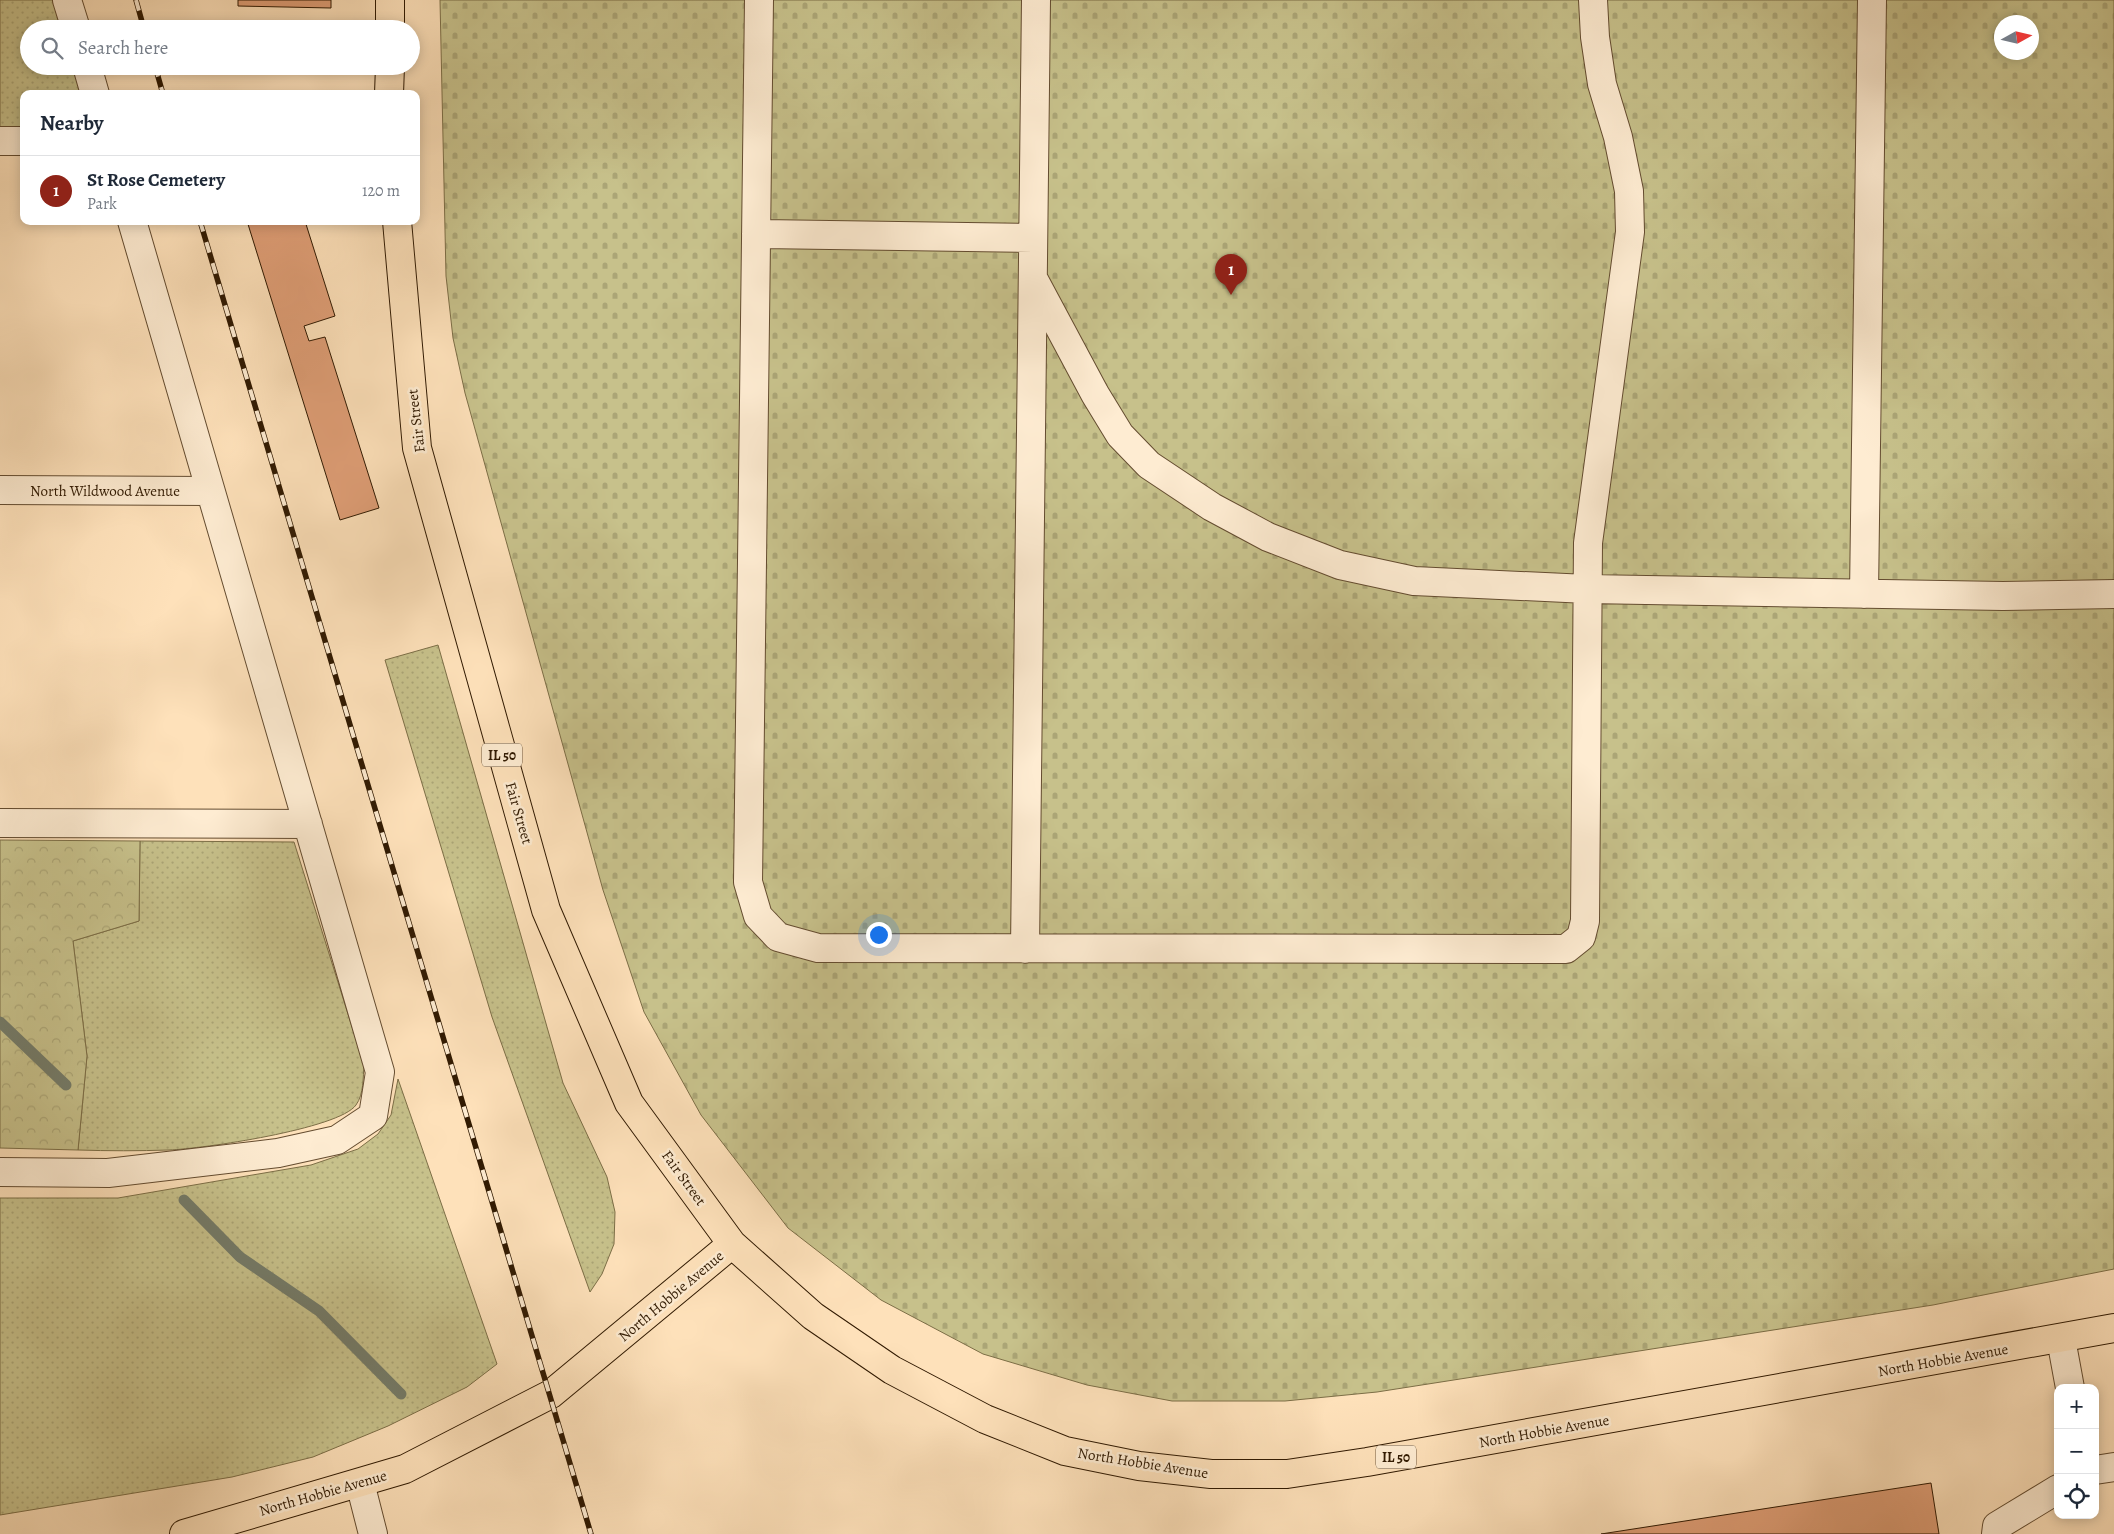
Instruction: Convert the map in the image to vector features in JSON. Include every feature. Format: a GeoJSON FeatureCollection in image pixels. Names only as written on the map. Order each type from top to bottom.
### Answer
{"type":"FeatureCollection","features":[{"type":"Feature","properties":{"kind":"main road"},"geometry":{"type":"LineString","coordinates":[[390,0],[390,20]]}},
{"type":"Feature","properties":{"kind":"main road"},"geometry":{"type":"LineString","coordinates":[[389,90],[390,75]]}},
{"type":"Feature","properties":{"kind":"main road","name":"Fair Street"},"geometry":{"type":"LineString","coordinates":[[397,225],[417,448],[546,910],[629,1103],[732,1244]]}},
{"type":"Feature","properties":{"kind":"main road","name":"North Hobbie Avenue"},"geometry":{"type":"LineString","coordinates":[[184,1534],[405,1469],[551,1394],[732,1244],[821,1322],[892,1370],[985,1419],[1065,1451],[1139,1466],[1211,1474],[1287,1474],[1367,1462],[2114,1328]]}},
{"type":"Feature","properties":{"kind":"street"},"geometry":{"type":"LineString","coordinates":[[67,0],[73,20]]}},
{"type":"Feature","properties":{"kind":"street"},"geometry":{"type":"LineString","coordinates":[[759,0],[748,882],[758,916],[778,937],[818,948],[1025,949],[1566,949],[1581,937],[1585,921],[1588,543],[1630,232],[1629,191],[1618,137],[1602,84],[1594,37],[1593,0]]}},
{"type":"Feature","properties":{"kind":"street"},"geometry":{"type":"LineString","coordinates":[[1025,949],[1036,0]]}},
{"type":"Feature","properties":{"kind":"street"},"geometry":{"type":"LineString","coordinates":[[1864,594],[1872,0]]}},
{"type":"Feature","properties":{"kind":"street"},"geometry":{"type":"LineString","coordinates":[[90,75],[94,90]]}},
{"type":"Feature","properties":{"kind":"street"},"geometry":{"type":"LineString","coordinates":[[0,141],[20,141]]}},
{"type":"Feature","properties":{"kind":"street"},"geometry":{"type":"LineString","coordinates":[[0,1172],[108,1173],[278,1153],[337,1140],[373,1116],[380,1072],[133,225]]}},
{"type":"Feature","properties":{"kind":"street"},"geometry":{"type":"LineString","coordinates":[[756,234],[1033,238]]}},
{"type":"Feature","properties":{"kind":"street"},"geometry":{"type":"LineString","coordinates":[[1033,278],[1095,394],[1120,435],[1149,465],[1212,507],[1268,537],[1340,565],[1414,580],[1587,589],[2003,596],[2114,594]]}},
{"type":"Feature","properties":{"kind":"street","name":"North Wildwood Avenue"},"geometry":{"type":"LineString","coordinates":[[0,490],[210,491]]}},
{"type":"Feature","properties":{"kind":"street"},"geometry":{"type":"LineString","coordinates":[[0,823],[308,824]]}},
{"type":"Feature","properties":{"kind":"street"},"geometry":{"type":"LineString","coordinates":[[2061,1339],[2069,1384]]}},
{"type":"Feature","properties":{"kind":"street"},"geometry":{"type":"LineString","coordinates":[[2099,1469],[2114,1467]]}},
{"type":"Feature","properties":{"kind":"street"},"geometry":{"type":"LineString","coordinates":[[360,1482],[373,1534]]}},
{"type":"Feature","properties":{"kind":"street"},"geometry":{"type":"LineString","coordinates":[[1996,1534],[1997,1526],[2054,1491]]}},
{"type":"Feature","properties":{"kind":"green space"},"geometry":{"type":"Polygon","coordinates":[[[0,0],[55,0],[61,20],[20,20],[20,75],[77,75],[81,90],[20,90],[20,129],[0,129],[0,0]]]}},
{"type":"Feature","properties":{"kind":"green space"},"geometry":{"type":"Polygon","coordinates":[[[440,0],[2114,0],[2114,1269],[1933,1305],[1377,1392],[1285,1401],[1172,1401],[1087,1385],[983,1354],[881,1300],[788,1228],[701,1115],[644,1012],[603,890],[465,393],[453,338],[446,276],[440,0]]]}},
{"type":"Feature","properties":{"kind":"green space"},"geometry":{"type":"Polygon","coordinates":[[[438,645],[563,1083],[607,1177],[615,1212],[614,1244],[602,1274],[590,1292],[492,1017],[385,660],[438,645]]]}},
{"type":"Feature","properties":{"kind":"green space"},"geometry":{"type":"Polygon","coordinates":[[[0,840],[140,841],[139,921],[73,941],[87,1056],[78,1150],[0,1148],[0,840]]]}},
{"type":"Feature","properties":{"kind":"green space"},"geometry":{"type":"Polygon","coordinates":[[[140,841],[294,842],[364,1065],[362,1091],[356,1105],[344,1114],[324,1122],[298,1130],[238,1142],[169,1150],[78,1150],[87,1056],[73,941],[139,921],[140,841]]]}},
{"type":"Feature","properties":{"kind":"green space"},"geometry":{"type":"Polygon","coordinates":[[[398,1079],[497,1364],[467,1387],[388,1426],[313,1457],[232,1477],[0,1515],[0,1198],[118,1198],[311,1165],[358,1149],[378,1134],[391,1115],[398,1079]]]}},
{"type":"Feature","properties":{"kind":"building"},"geometry":{"type":"Polygon","coordinates":[[[238,0],[331,0],[331,8],[238,6],[238,0]]]}},
{"type":"Feature","properties":{"kind":"building"},"geometry":{"type":"Polygon","coordinates":[[[248,225],[306,225],[335,316],[304,326],[309,341],[325,337],[379,508],[340,520],[248,225]]]}},
{"type":"Feature","properties":{"kind":"building"},"geometry":{"type":"Polygon","coordinates":[[[1931,1483],[1939,1534],[1601,1534],[1931,1483]]]}},
{"type":"Feature","properties":{"kind":"waterway"},"geometry":{"type":"LineString","coordinates":[[0,1022],[66,1085]]}},
{"type":"Feature","properties":{"kind":"waterway"},"geometry":{"type":"LineString","coordinates":[[184,1200],[240,1257],[319,1311],[401,1394]]}},
{"type":"Feature","properties":{"kind":"railway"},"geometry":{"type":"LineString","coordinates":[[136,0],[142,20]]}},
{"type":"Feature","properties":{"kind":"railway"},"geometry":{"type":"LineString","coordinates":[[158,75],[162,90]]}},
{"type":"Feature","properties":{"kind":"railway"},"geometry":{"type":"LineString","coordinates":[[201,225],[591,1534]]}},
{"type":"Feature","properties":{"kind":"place","name":"St Rose Cemetery"},"geometry":{"type":"Point","coordinates":[1231,295]}}]}
